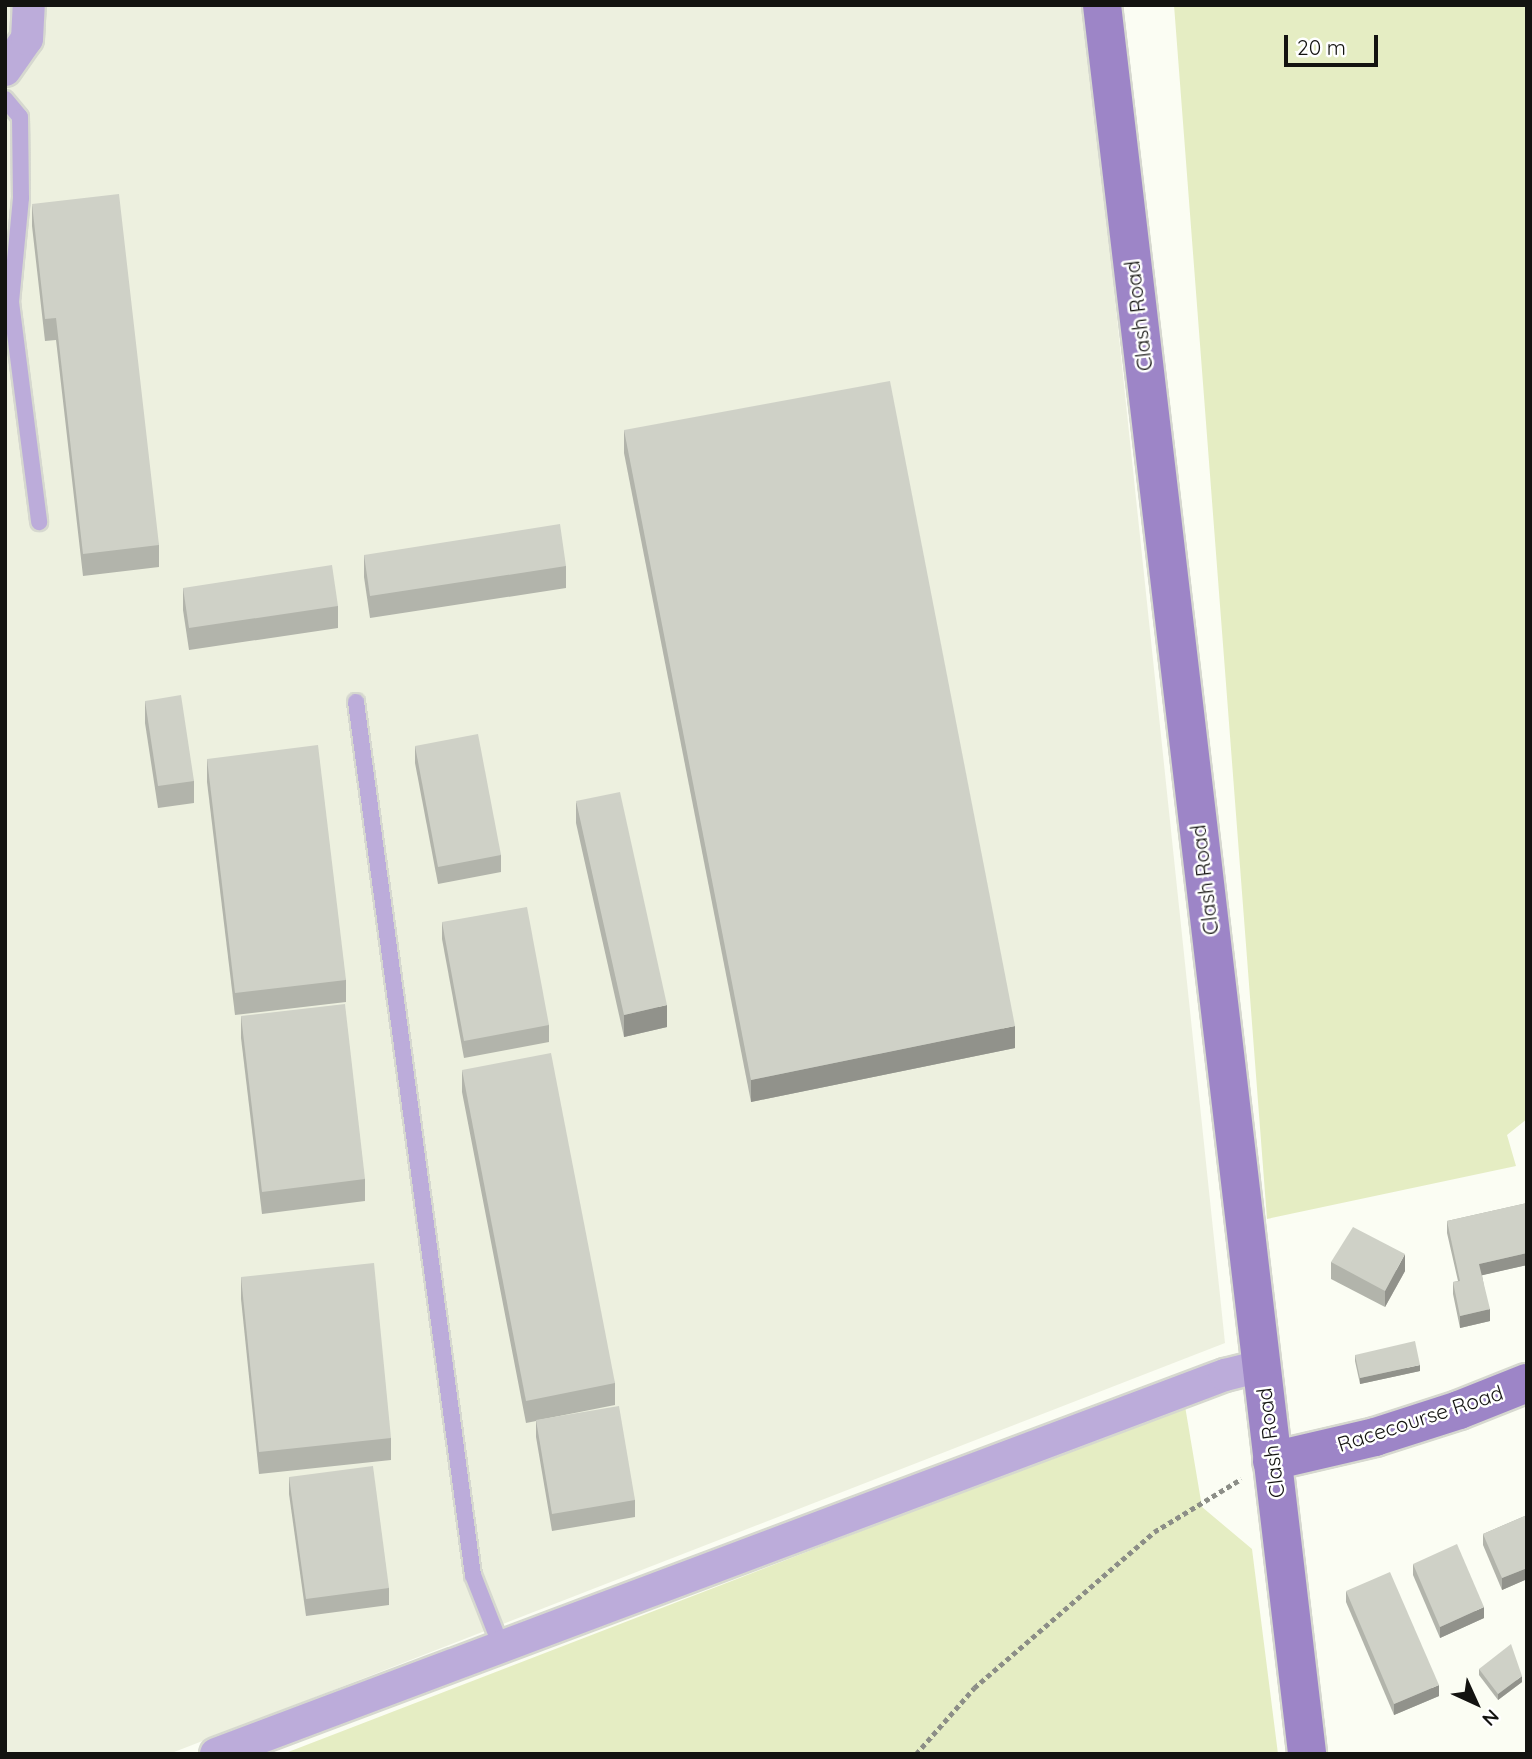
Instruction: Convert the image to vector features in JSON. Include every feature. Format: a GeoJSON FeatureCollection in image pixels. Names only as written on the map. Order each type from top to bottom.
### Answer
{"type":"FeatureCollection","features":[{"type":"Feature","properties":{"kind":"street"},"geometry":{"type":"LineString","coordinates":[[5,71],[27,39],[29,5]]}},
{"type":"Feature","properties":{"kind":"street","name":"Clash Road"},"geometry":{"type":"LineString","coordinates":[[1102,5],[1307,1754]]}},
{"type":"Feature","properties":{"kind":"street"},"geometry":{"type":"LineString","coordinates":[[216,1754],[1225,1374],[1261,1366]]}},
{"type":"Feature","properties":{"kind":"street","name":"Racecourse Road"},"geometry":{"type":"LineString","coordinates":[[1272,1461],[1376,1437],[1459,1410],[1527,1383]]}},
{"type":"Feature","properties":{"kind":"lane"},"geometry":{"type":"LineString","coordinates":[[5,99],[20,117],[21,198],[12,302],[39,522]]}},
{"type":"Feature","properties":{"kind":"lane"},"geometry":{"type":"LineString","coordinates":[[356,702],[473,1575],[501,1646]]}},
{"type":"Feature","properties":{"kind":"path"},"geometry":{"type":"LineString","coordinates":[[916,1754],[974,1688],[1154,1532],[1272,1461]]}},
{"type":"Feature","properties":{"kind":"shaded area"},"geometry":{"type":"Polygon","coordinates":[[[5,5],[1084,5],[1225,1343],[169,1754],[5,1754],[5,5]]]}},
{"type":"Feature","properties":{"kind":"green space"},"geometry":{"type":"Polygon","coordinates":[[[1174,5],[1527,5],[1527,1119],[1507,1135],[1516,1166],[1267,1219],[1174,5]]]}},
{"type":"Feature","properties":{"kind":"green space"},"geometry":{"type":"Polygon","coordinates":[[[1185,1406],[1202,1507],[1252,1549],[1278,1754],[283,1754],[1185,1406]]]}},
{"type":"Feature","properties":{"kind":"building"},"geometry":{"type":"Polygon","coordinates":[[[119,194],[159,545],[83,554],[56,318],[45,319],[32,204],[119,194]]]}},
{"type":"Feature","properties":{"kind":"building"},"geometry":{"type":"Polygon","coordinates":[[[890,381],[1015,1026],[751,1080],[624,430],[890,381]]]}},
{"type":"Feature","properties":{"kind":"building"},"geometry":{"type":"Polygon","coordinates":[[[560,524],[566,566],[370,596],[364,555],[560,524]]]}},
{"type":"Feature","properties":{"kind":"building"},"geometry":{"type":"Polygon","coordinates":[[[332,565],[338,606],[189,628],[183,588],[332,565]]]}},
{"type":"Feature","properties":{"kind":"building"},"geometry":{"type":"Polygon","coordinates":[[[181,695],[194,781],[158,786],[145,701],[181,695]]]}},
{"type":"Feature","properties":{"kind":"building"},"geometry":{"type":"Polygon","coordinates":[[[478,734],[501,855],[438,867],[415,746],[478,734]]]}},
{"type":"Feature","properties":{"kind":"building"},"geometry":{"type":"Polygon","coordinates":[[[318,745],[346,980],[235,993],[207,759],[318,745]]]}},
{"type":"Feature","properties":{"kind":"building"},"geometry":{"type":"Polygon","coordinates":[[[620,792],[667,1005],[624,1015],[576,801],[620,792]]]}},
{"type":"Feature","properties":{"kind":"building"},"geometry":{"type":"Polygon","coordinates":[[[527,907],[549,1025],[464,1041],[442,922],[527,907]]]}},
{"type":"Feature","properties":{"kind":"building"},"geometry":{"type":"Polygon","coordinates":[[[345,1004],[365,1179],[262,1192],[241,1016],[345,1004]]]}},
{"type":"Feature","properties":{"kind":"building"},"geometry":{"type":"Polygon","coordinates":[[[551,1053],[615,1383],[526,1401],[462,1070],[551,1053]]]}},
{"type":"Feature","properties":{"kind":"building"},"geometry":{"type":"Polygon","coordinates":[[[1527,1203],[1527,1253],[1479,1264],[1490,1309],[1460,1316],[1453,1282],[1460,1281],[1447,1221],[1527,1203]]]}},
{"type":"Feature","properties":{"kind":"building"},"geometry":{"type":"Polygon","coordinates":[[[1353,1227],[1405,1254],[1385,1291],[1331,1262],[1353,1227]]]}},
{"type":"Feature","properties":{"kind":"building"},"geometry":{"type":"Polygon","coordinates":[[[374,1263],[391,1438],[259,1452],[241,1277],[374,1263]]]}},
{"type":"Feature","properties":{"kind":"building"},"geometry":{"type":"Polygon","coordinates":[[[1415,1341],[1420,1365],[1360,1378],[1355,1355],[1415,1341]]]}},
{"type":"Feature","properties":{"kind":"building"},"geometry":{"type":"Polygon","coordinates":[[[619,1406],[635,1500],[552,1514],[536,1420],[619,1406]]]}},
{"type":"Feature","properties":{"kind":"building"},"geometry":{"type":"Polygon","coordinates":[[[373,1466],[389,1588],[306,1599],[289,1477],[373,1466]]]}},
{"type":"Feature","properties":{"kind":"building"},"geometry":{"type":"Polygon","coordinates":[[[1527,1515],[1527,1568],[1502,1578],[1483,1534],[1527,1515]]]}},
{"type":"Feature","properties":{"kind":"building"},"geometry":{"type":"Polygon","coordinates":[[[1457,1544],[1484,1607],[1440,1627],[1413,1564],[1457,1544]]]}},
{"type":"Feature","properties":{"kind":"building"},"geometry":{"type":"Polygon","coordinates":[[[1390,1572],[1439,1685],[1394,1704],[1346,1591],[1390,1572]]]}},
{"type":"Feature","properties":{"kind":"building"},"geometry":{"type":"Polygon","coordinates":[[[1511,1644],[1522,1676],[1498,1694],[1479,1669],[1511,1644]]]}}]}
